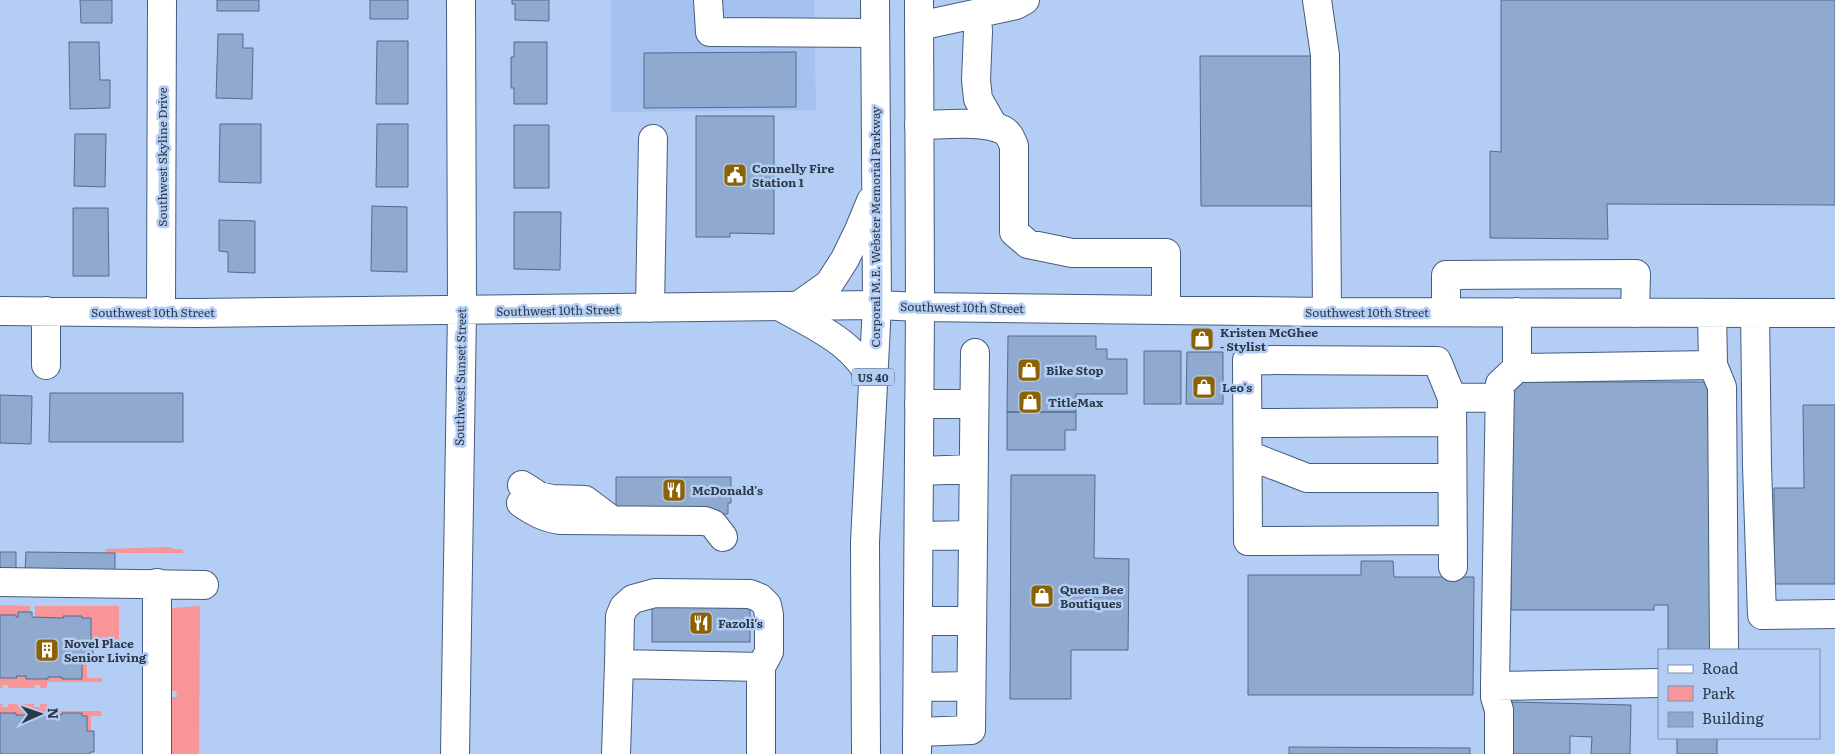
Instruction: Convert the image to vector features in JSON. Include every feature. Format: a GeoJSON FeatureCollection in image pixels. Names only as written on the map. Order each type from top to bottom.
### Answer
{"type":"FeatureCollection","features":[{"type":"Feature","properties":{"kind":"street","name":"Southwest Skyline Drive"},"geometry":{"type":"LineString","coordinates":[[161,313],[162,0]]}},
{"type":"Feature","properties":{"kind":"street","name":"Southwest Sunset Street"},"geometry":{"type":"LineString","coordinates":[[455,754],[462,311],[461,0]]}},
{"type":"Feature","properties":{"kind":"street"},"geometry":{"type":"LineString","coordinates":[[708,0],[710,32],[875,33],[919,13],[977,14],[1016,5],[1025,0]]}},
{"type":"Feature","properties":{"kind":"street","name":"Corporal M.E. Webster Memorial Parkway"},"geometry":{"type":"LineString","coordinates":[[866,754],[865,542],[877,305],[875,0]]}},
{"type":"Feature","properties":{"kind":"street"},"geometry":{"type":"LineString","coordinates":[[1317,0],[1325,56],[1327,312]]}},
{"type":"Feature","properties":{"kind":"street"},"geometry":{"type":"LineString","coordinates":[[919,13],[920,307],[917,743],[971,730],[975,353]]}},
{"type":"Feature","properties":{"kind":"street"},"geometry":{"type":"LineString","coordinates":[[977,14],[976,80],[978,99],[994,127]]}},
{"type":"Feature","properties":{"kind":"street"},"geometry":{"type":"LineString","coordinates":[[919,125],[986,125],[1003,130],[1010,136],[1014,146],[1014,232],[1028,244],[1072,253],[1166,253],[1166,310]]}},
{"type":"Feature","properties":{"kind":"street"},"geometry":{"type":"LineString","coordinates":[[650,308],[653,139]]}},
{"type":"Feature","properties":{"kind":"street"},"geometry":{"type":"LineString","coordinates":[[873,383],[859,358],[840,341],[789,306],[829,284],[845,259],[876,188]]}},
{"type":"Feature","properties":{"kind":"street"},"geometry":{"type":"LineString","coordinates":[[1446,312],[1446,275],[1636,274],[1635,313]]}},
{"type":"Feature","properties":{"kind":"street","name":"Southwest 10th Street"},"geometry":{"type":"LineString","coordinates":[[0,311],[161,313],[462,311],[877,305],[1327,312],[1835,313]]}},
{"type":"Feature","properties":{"kind":"street"},"geometry":{"type":"LineString","coordinates":[[46,312],[46,365]]}},
{"type":"Feature","properties":{"kind":"street"},"geometry":{"type":"LineString","coordinates":[[1517,312],[1518,368]]}},
{"type":"Feature","properties":{"kind":"street"},"geometry":{"type":"LineString","coordinates":[[1712,313],[1713,365],[1722,387],[1724,649]]}},
{"type":"Feature","properties":{"kind":"street"},"geometry":{"type":"LineString","coordinates":[[1755,313],[1757,466],[1762,616],[1835,614]]}},
{"type":"Feature","properties":{"kind":"street"},"geometry":{"type":"LineString","coordinates":[[1248,360],[1437,362],[1452,410],[1453,554],[1248,541],[1248,423],[1248,360]]}},
{"type":"Feature","properties":{"kind":"street"},"geometry":{"type":"LineString","coordinates":[[1499,754],[1500,710],[1495,697],[1495,686],[1500,384],[1518,368],[1713,365]]}},
{"type":"Feature","properties":{"kind":"street"},"geometry":{"type":"LineString","coordinates":[[1248,423],[1452,410],[1500,397]]}},
{"type":"Feature","properties":{"kind":"street"},"geometry":{"type":"LineString","coordinates":[[919,404],[974,404]]}},
{"type":"Feature","properties":{"kind":"street"},"geometry":{"type":"LineString","coordinates":[[1248,455],[1307,478],[1452,478]]}},
{"type":"Feature","properties":{"kind":"street"},"geometry":{"type":"LineString","coordinates":[[919,471],[973,470]]}},
{"type":"Feature","properties":{"kind":"street"},"geometry":{"type":"LineString","coordinates":[[522,494],[552,499],[585,500],[613,521],[705,521],[713,524],[723,537]]}},
{"type":"Feature","properties":{"kind":"street"},"geometry":{"type":"LineString","coordinates":[[918,536],[972,535]]}},
{"type":"Feature","properties":{"kind":"street"},"geometry":{"type":"LineString","coordinates":[[0,582],[204,585]]}},
{"type":"Feature","properties":{"kind":"street"},"geometry":{"type":"LineString","coordinates":[[156,754],[157,583]]}},
{"type":"Feature","properties":{"kind":"street"},"geometry":{"type":"LineString","coordinates":[[616,754],[620,616],[624,607],[633,598],[655,593],[750,594],[760,598],[767,605],[769,615],[769,652],[761,667],[761,754]]}},
{"type":"Feature","properties":{"kind":"street"},"geometry":{"type":"LineString","coordinates":[[918,621],[972,621]]}},
{"type":"Feature","properties":{"kind":"street"},"geometry":{"type":"LineString","coordinates":[[619,664],[761,667]]}},
{"type":"Feature","properties":{"kind":"street"},"geometry":{"type":"LineString","coordinates":[[1495,686],[1658,683]]}},
{"type":"Feature","properties":{"kind":"street"},"geometry":{"type":"LineString","coordinates":[[918,687],[972,686]]}},
{"type":"Feature","properties":{"kind":"shaded area"},"geometry":{"type":"Polygon","coordinates":[[[611,0],[814,0],[816,110],[611,112],[611,0]]]}},
{"type":"Feature","properties":{"kind":"green space"},"geometry":{"type":"Polygon","coordinates":[[[169,547],[182,549],[183,553],[105,553],[106,549],[169,547]]]}},
{"type":"Feature","properties":{"kind":"green space"},"geometry":{"type":"Polygon","coordinates":[[[0,605],[30,606],[30,612],[18,612],[18,617],[15,615],[0,615],[0,605]]]}},
{"type":"Feature","properties":{"kind":"green space"},"geometry":{"type":"Polygon","coordinates":[[[35,606],[119,606],[119,646],[93,646],[82,616],[64,616],[64,618],[35,617],[35,606]]]}},
{"type":"Feature","properties":{"kind":"green space"},"geometry":{"type":"Polygon","coordinates":[[[200,606],[199,754],[171,754],[171,697],[177,697],[176,691],[172,691],[172,608],[200,606]]]}},
{"type":"Feature","properties":{"kind":"green space"},"geometry":{"type":"Polygon","coordinates":[[[82,661],[87,661],[87,678],[102,678],[102,682],[47,682],[47,688],[40,688],[40,685],[35,685],[34,688],[8,688],[8,685],[3,685],[0,688],[0,678],[16,678],[16,676],[26,676],[26,679],[62,677],[62,679],[82,679],[82,661]]]}},
{"type":"Feature","properties":{"kind":"green space"},"geometry":{"type":"Polygon","coordinates":[[[0,704],[2,704],[2,707],[8,707],[8,704],[34,704],[34,707],[40,707],[40,704],[47,704],[47,711],[101,711],[102,716],[91,716],[91,731],[87,731],[87,716],[0,713],[0,704]]]}},
{"type":"Feature","properties":{"kind":"building"},"geometry":{"type":"Polygon","coordinates":[[[80,0],[112,0],[112,23],[81,23],[80,0]]]}},
{"type":"Feature","properties":{"kind":"building"},"geometry":{"type":"Polygon","coordinates":[[[217,0],[259,0],[259,11],[217,11],[217,0]]]}},
{"type":"Feature","properties":{"kind":"building"},"geometry":{"type":"Polygon","coordinates":[[[370,0],[408,0],[408,19],[370,19],[370,0]]]}},
{"type":"Feature","properties":{"kind":"building"},"geometry":{"type":"Polygon","coordinates":[[[512,0],[549,0],[549,21],[515,20],[515,4],[512,4],[512,0]]]}},
{"type":"Feature","properties":{"kind":"building"},"geometry":{"type":"Polygon","coordinates":[[[1501,0],[1835,0],[1835,205],[1607,204],[1608,239],[1490,238],[1490,151],[1501,152],[1501,0]]]}},
{"type":"Feature","properties":{"kind":"building"},"geometry":{"type":"Polygon","coordinates":[[[218,34],[243,34],[243,48],[253,48],[252,99],[216,98],[218,34]]]}},
{"type":"Feature","properties":{"kind":"building"},"geometry":{"type":"Polygon","coordinates":[[[377,41],[408,41],[408,104],[376,104],[377,41]]]}},
{"type":"Feature","properties":{"kind":"building"},"geometry":{"type":"Polygon","coordinates":[[[69,42],[99,42],[100,80],[110,80],[110,108],[70,109],[69,42]]]}},
{"type":"Feature","properties":{"kind":"building"},"geometry":{"type":"Polygon","coordinates":[[[514,42],[547,42],[547,104],[514,104],[514,88],[511,88],[511,57],[514,57],[514,42]]]}},
{"type":"Feature","properties":{"kind":"building"},"geometry":{"type":"Polygon","coordinates":[[[796,52],[796,107],[644,108],[644,53],[796,52]]]}},
{"type":"Feature","properties":{"kind":"building"},"geometry":{"type":"Polygon","coordinates":[[[1200,56],[1316,56],[1316,206],[1201,206],[1200,56]]]}},
{"type":"Feature","properties":{"kind":"building","name":"Connelly Fire Station 1"},"geometry":{"type":"Polygon","coordinates":[[[696,116],[774,116],[774,234],[730,233],[730,237],[696,237],[696,116]]]}},
{"type":"Feature","properties":{"kind":"building"},"geometry":{"type":"Polygon","coordinates":[[[220,124],[261,124],[261,183],[219,182],[220,124]]]}},
{"type":"Feature","properties":{"kind":"building"},"geometry":{"type":"Polygon","coordinates":[[[377,124],[408,124],[408,187],[376,187],[377,124]]]}},
{"type":"Feature","properties":{"kind":"building"},"geometry":{"type":"Polygon","coordinates":[[[514,125],[549,125],[549,188],[514,188],[514,125]]]}},
{"type":"Feature","properties":{"kind":"building"},"geometry":{"type":"Polygon","coordinates":[[[75,134],[106,134],[105,187],[74,186],[75,134]]]}},
{"type":"Feature","properties":{"kind":"building"},"geometry":{"type":"Polygon","coordinates":[[[372,206],[407,207],[407,272],[371,271],[372,206]]]}},
{"type":"Feature","properties":{"kind":"building"},"geometry":{"type":"Polygon","coordinates":[[[73,208],[108,208],[109,276],[73,276],[73,208]]]}},
{"type":"Feature","properties":{"kind":"building"},"geometry":{"type":"Polygon","coordinates":[[[514,212],[561,212],[560,270],[514,269],[514,212]]]}},
{"type":"Feature","properties":{"kind":"building"},"geometry":{"type":"Polygon","coordinates":[[[219,220],[255,221],[255,273],[228,272],[228,252],[219,251],[219,220]]]}},
{"type":"Feature","properties":{"kind":"building"},"geometry":{"type":"Polygon","coordinates":[[[1008,336],[1096,336],[1096,349],[1107,349],[1107,359],[1127,359],[1127,394],[1076,394],[1076,412],[1007,412],[1008,336]]]}},
{"type":"Feature","properties":{"kind":"building"},"geometry":{"type":"Polygon","coordinates":[[[1144,351],[1181,351],[1181,404],[1144,404],[1144,351]]]}},
{"type":"Feature","properties":{"kind":"building"},"geometry":{"type":"Polygon","coordinates":[[[1187,352],[1223,352],[1223,404],[1186,404],[1187,352]]]}},
{"type":"Feature","properties":{"kind":"building"},"geometry":{"type":"Polygon","coordinates":[[[1511,382],[1708,382],[1708,431],[1718,431],[1718,649],[1668,649],[1668,605],[1654,605],[1654,610],[1511,610],[1511,382]]]}},
{"type":"Feature","properties":{"kind":"building"},"geometry":{"type":"Polygon","coordinates":[[[50,393],[183,393],[183,442],[49,442],[50,393]]]}},
{"type":"Feature","properties":{"kind":"building"},"geometry":{"type":"Polygon","coordinates":[[[0,395],[32,396],[31,444],[0,443],[0,395]]]}},
{"type":"Feature","properties":{"kind":"building"},"geometry":{"type":"Polygon","coordinates":[[[1803,405],[1835,405],[1835,584],[1774,584],[1774,488],[1804,488],[1803,405]]]}},
{"type":"Feature","properties":{"kind":"building"},"geometry":{"type":"Polygon","coordinates":[[[1007,412],[1076,412],[1076,430],[1065,430],[1065,450],[1007,450],[1007,412]]]}},
{"type":"Feature","properties":{"kind":"building"},"geometry":{"type":"Polygon","coordinates":[[[1011,475],[1095,475],[1094,558],[1129,559],[1128,650],[1071,650],[1071,699],[1010,699],[1011,475]]]}},
{"type":"Feature","properties":{"kind":"building","name":"McDonald's"},"geometry":{"type":"Polygon","coordinates":[[[616,477],[731,477],[731,503],[728,503],[728,514],[632,514],[616,507],[616,477]]]}},
{"type":"Feature","properties":{"kind":"building"},"geometry":{"type":"Polygon","coordinates":[[[0,552],[16,552],[16,572],[0,572],[0,552]]]}},
{"type":"Feature","properties":{"kind":"building"},"geometry":{"type":"Polygon","coordinates":[[[26,552],[115,553],[115,573],[25,572],[26,552]]]}},
{"type":"Feature","properties":{"kind":"building"},"geometry":{"type":"Polygon","coordinates":[[[1361,561],[1393,561],[1394,577],[1474,577],[1473,695],[1248,695],[1248,575],[1361,575],[1361,561]]]}},
{"type":"Feature","properties":{"kind":"building","name":"Fazoli's"},"geometry":{"type":"Polygon","coordinates":[[[652,604],[750,605],[750,642],[652,642],[652,604]]]}},
{"type":"Feature","properties":{"kind":"building","name":"Novel Place Senior Living"},"geometry":{"type":"Polygon","coordinates":[[[18,612],[32,612],[32,617],[64,618],[63,616],[82,616],[82,618],[91,618],[93,661],[82,661],[82,679],[48,677],[48,679],[26,679],[26,676],[0,678],[0,615],[16,615],[18,617],[18,612]]]}},
{"type":"Feature","properties":{"kind":"building"},"geometry":{"type":"Polygon","coordinates":[[[1512,702],[1631,705],[1630,754],[1591,754],[1592,737],[1570,736],[1570,754],[1510,754],[1512,702]]]}},
{"type":"Feature","properties":{"kind":"building"},"geometry":{"type":"Polygon","coordinates":[[[0,713],[62,715],[62,713],[82,713],[82,716],[87,716],[87,731],[94,731],[94,752],[90,752],[90,754],[0,754],[0,713]]]}},
{"type":"Feature","properties":{"kind":"building"},"geometry":{"type":"Polygon","coordinates":[[[1677,739],[1717,739],[1717,754],[1677,754],[1677,739]]]}},
{"type":"Feature","properties":{"kind":"building"},"geometry":{"type":"Polygon","coordinates":[[[1289,747],[1470,748],[1470,754],[1289,754],[1289,747]]]}},
{"type":"Feature","properties":{"kind":"place","name":"Connelly Fire Station 1"},"geometry":{"type":"Point","coordinates":[735,175]}},
{"type":"Feature","properties":{"kind":"place","name":"Kristen McGhee - Stylist"},"geometry":{"type":"Point","coordinates":[1202,339]}},
{"type":"Feature","properties":{"kind":"place","name":"Bike Stop"},"geometry":{"type":"Point","coordinates":[1029,370]}},
{"type":"Feature","properties":{"kind":"place","name":"Leo's"},"geometry":{"type":"Point","coordinates":[1204,387]}},
{"type":"Feature","properties":{"kind":"place","name":"TitleMax"},"geometry":{"type":"Point","coordinates":[1030,402]}},
{"type":"Feature","properties":{"kind":"place","name":"McDonald's"},"geometry":{"type":"Point","coordinates":[674,490]}},
{"type":"Feature","properties":{"kind":"place","name":"Queen Bee Boutiques"},"geometry":{"type":"Point","coordinates":[1042,596]}},
{"type":"Feature","properties":{"kind":"place","name":"Fazoli's"},"geometry":{"type":"Point","coordinates":[701,623]}},
{"type":"Feature","properties":{"kind":"place","name":"Novel Place Senior Living"},"geometry":{"type":"Point","coordinates":[47,650]}}]}
